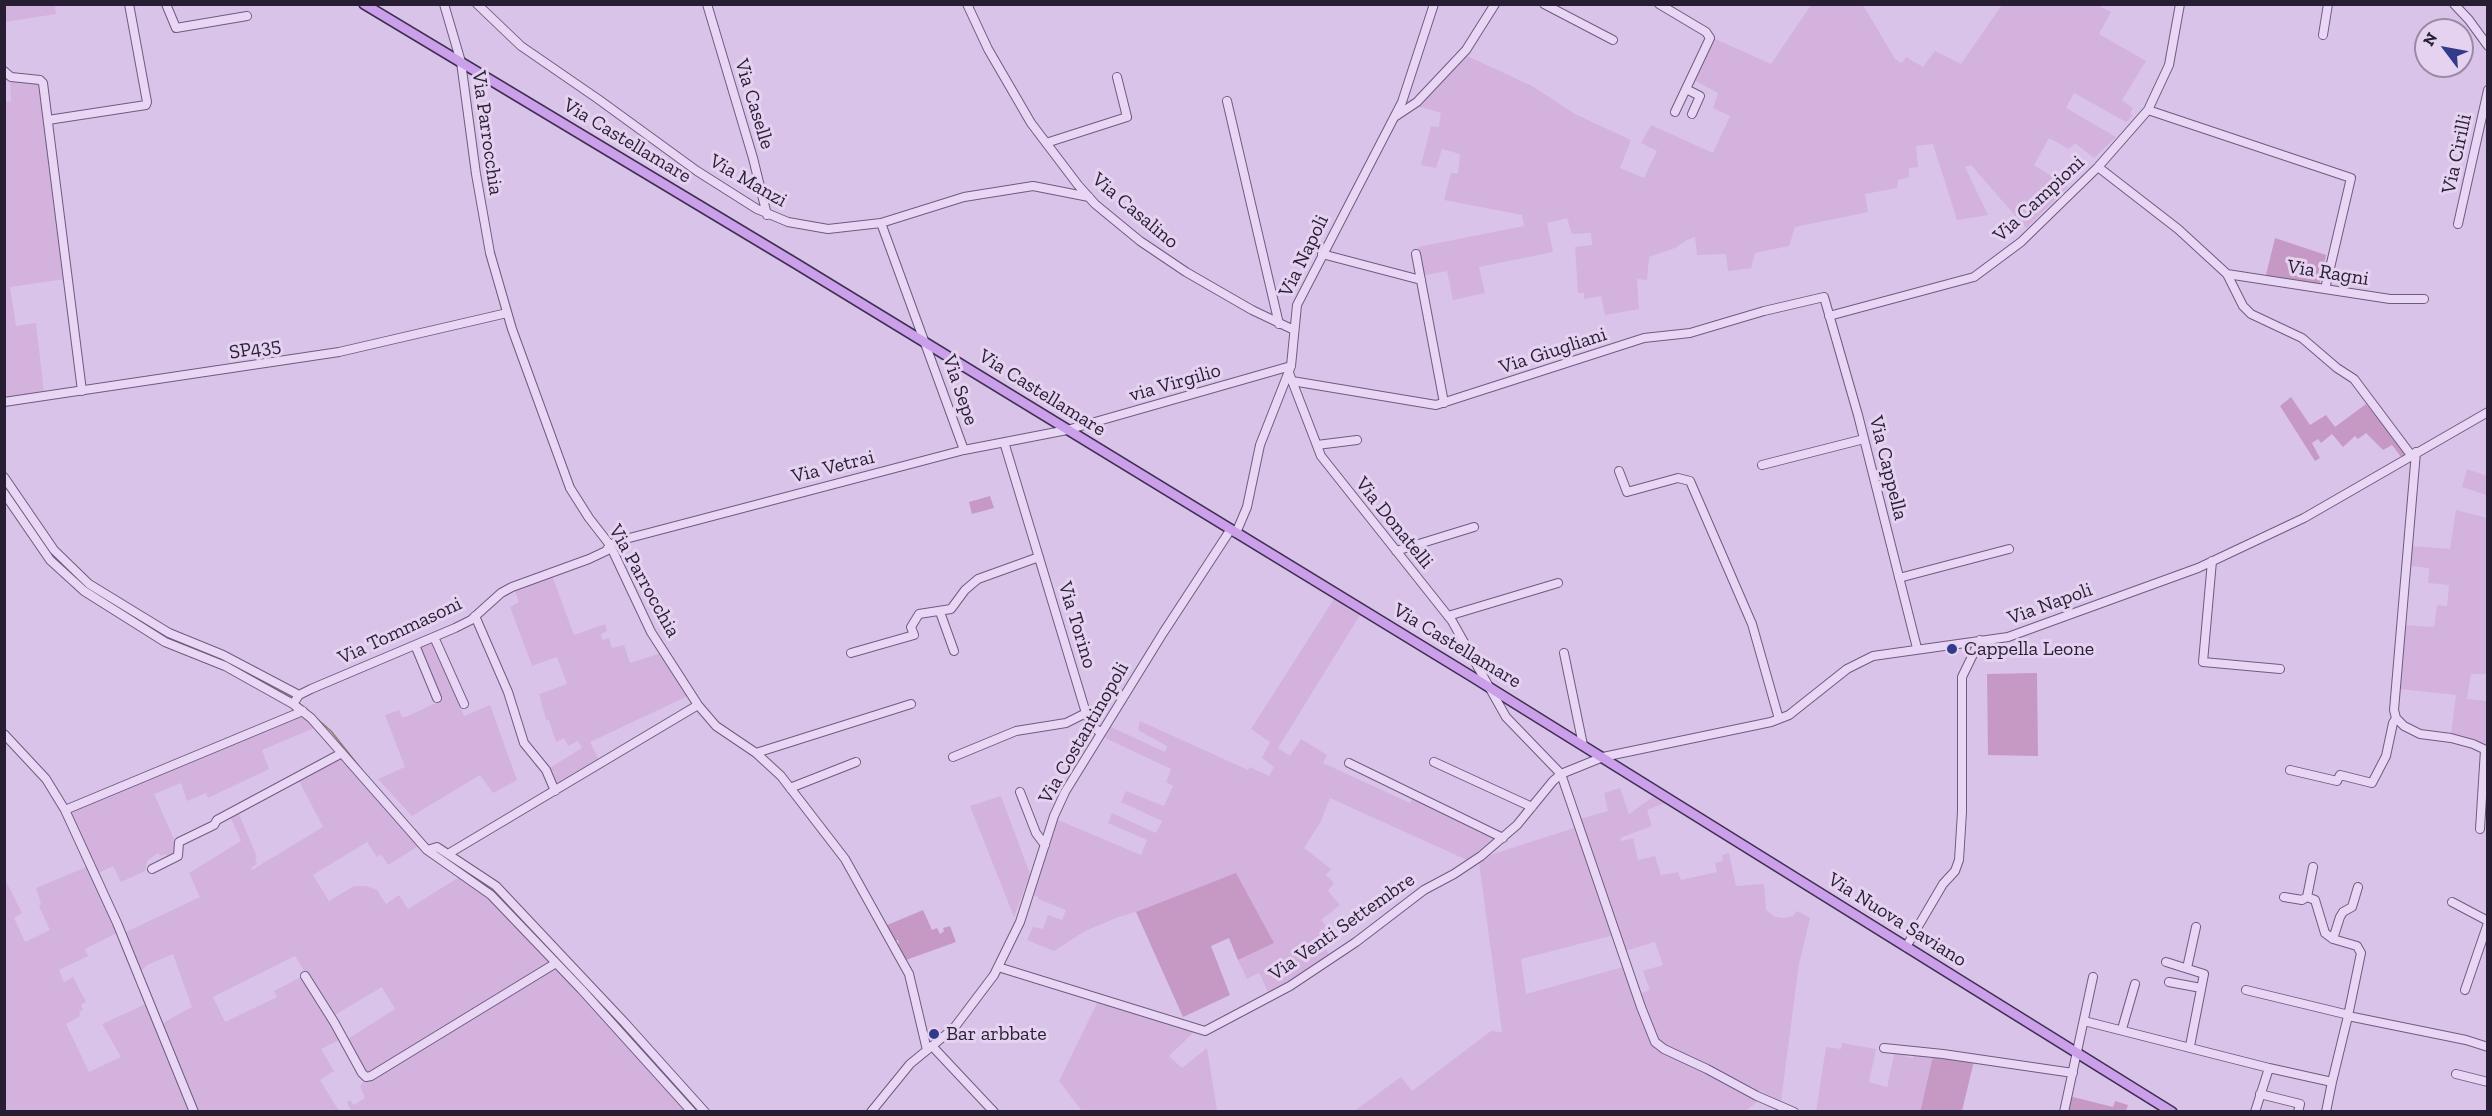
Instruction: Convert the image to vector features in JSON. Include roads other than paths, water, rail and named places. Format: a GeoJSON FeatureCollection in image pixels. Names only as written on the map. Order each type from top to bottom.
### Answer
{"type":"FeatureCollection","features":[{"type":"Feature","properties":{"kind":"main road","name":"Via Castellamare"},"geometry":{"type":"LineString","coordinates":[[364,4],[925,342],[1603,757]]}},
{"type":"Feature","properties":{"kind":"main road","name":"Via Nuova Saviano"},"geometry":{"type":"LineString","coordinates":[[1603,757],[2172,1112]]}},
{"type":"Feature","properties":{"kind":"street"},"geometry":{"type":"LineString","coordinates":[[48,120],[146,105],[129,4]]}},
{"type":"Feature","properties":{"kind":"street"},"geometry":{"type":"LineString","coordinates":[[166,4],[176,28],[246,16]]}},
{"type":"Feature","properties":{"kind":"street","name":"Via Parrocchia"},"geometry":{"type":"LineString","coordinates":[[444,4],[461,62],[482,216],[490,254],[507,313],[570,488],[610,545],[651,632],[698,705],[716,726],[767,761],[845,859],[914,987],[930,1048]]}},
{"type":"Feature","properties":{"kind":"street","name":"Via Manzi"},"geometry":{"type":"LineString","coordinates":[[477,4],[521,46],[697,171],[767,215],[788,222],[828,229],[881,223],[964,197],[1033,186],[1089,197]]}},
{"type":"Feature","properties":{"kind":"street","name":"Via Caselle"},"geometry":{"type":"LineString","coordinates":[[707,4],[753,158],[767,215]]}},
{"type":"Feature","properties":{"kind":"street","name":"Via Casalino"},"geometry":{"type":"LineString","coordinates":[[967,4],[1031,123],[1089,197],[1156,252],[1242,305],[1294,330]]}},
{"type":"Feature","properties":{"kind":"street","name":"Via Napoli"},"geometry":{"type":"LineString","coordinates":[[1234,531],[1247,507],[1260,445],[1291,373],[1297,305],[1396,116],[1434,4]]}},
{"type":"Feature","properties":{"kind":"street"},"geometry":{"type":"LineString","coordinates":[[1396,116],[1417,102],[1466,50],[1495,4]]}},
{"type":"Feature","properties":{"kind":"street"},"geometry":{"type":"LineString","coordinates":[[1544,4],[1613,40]]}},
{"type":"Feature","properties":{"kind":"street"},"geometry":{"type":"LineString","coordinates":[[1659,4],[1709,34],[1709,43],[1675,111]]}},
{"type":"Feature","properties":{"kind":"street","name":"Via Campioni"},"geometry":{"type":"LineString","coordinates":[[1829,316],[1974,277],[2021,242],[2098,167],[2148,110],[2169,64],[2180,4]]}},
{"type":"Feature","properties":{"kind":"street"},"geometry":{"type":"LineString","coordinates":[[2323,35],[2328,4]]}},
{"type":"Feature","properties":{"kind":"street"},"geometry":{"type":"LineString","coordinates":[[2454,4],[2469,20],[2487,46]]}},
{"type":"Feature","properties":{"kind":"street"},"geometry":{"type":"LineString","coordinates":[[4,71],[11,76],[42,82],[82,391]]}},
{"type":"Feature","properties":{"kind":"street"},"geometry":{"type":"LineString","coordinates":[[1046,143],[1127,117],[1117,77]]}},
{"type":"Feature","properties":{"kind":"street"},"geometry":{"type":"LineString","coordinates":[[1686,89],[1700,96],[1692,114]]}},
{"type":"Feature","properties":{"kind":"street","name":"Via Cirilli"},"geometry":{"type":"LineString","coordinates":[[2458,224],[2487,90]]}},
{"type":"Feature","properties":{"kind":"street"},"geometry":{"type":"LineString","coordinates":[[1227,100],[1279,324]]}},
{"type":"Feature","properties":{"kind":"street"},"geometry":{"type":"LineString","coordinates":[[2148,110],[2351,178],[2325,289]]}},
{"type":"Feature","properties":{"kind":"street"},"geometry":{"type":"LineString","coordinates":[[2098,167],[2178,229],[2227,274],[2243,306],[2251,314],[2302,338],[2354,380],[2413,454],[2394,710],[2396,718],[2404,726],[2421,734],[2451,738],[2473,744],[2486,751],[2480,829]]}},
{"type":"Feature","properties":{"kind":"street","name":"Via Sepe"},"geometry":{"type":"LineString","coordinates":[[881,223],[964,450]]}},
{"type":"Feature","properties":{"kind":"street"},"geometry":{"type":"LineString","coordinates":[[1322,254],[1421,280]]}},
{"type":"Feature","properties":{"kind":"street"},"geometry":{"type":"LineString","coordinates":[[1416,254],[1444,403]]}},
{"type":"Feature","properties":{"kind":"street","name":"Via Ragni"},"geometry":{"type":"LineString","coordinates":[[2227,274],[2390,299],[2424,299]]}},
{"type":"Feature","properties":{"kind":"street","name":"Via Cappella"},"geometry":{"type":"LineString","coordinates":[[1824,297],[1864,438],[1917,648]]}},
{"type":"Feature","properties":{"kind":"street","name":"Via Giugliani"},"geometry":{"type":"LineString","coordinates":[[1291,373],[1436,405],[1644,338],[1690,333],[1764,311],[1824,297]]}},
{"type":"Feature","properties":{"kind":"street","name":"SP435"},"geometry":{"type":"LineString","coordinates":[[4,402],[339,352],[507,313]]}},
{"type":"Feature","properties":{"kind":"street","name":"via Virgilio"},"geometry":{"type":"LineString","coordinates":[[1067,430],[1291,373]]}},
{"type":"Feature","properties":{"kind":"street","name":"Via Donatelli"},"geometry":{"type":"LineString","coordinates":[[1291,373],[1321,456],[1448,616],[1506,717],[1561,774]]}},
{"type":"Feature","properties":{"kind":"street","name":"Via Napoli"},"geometry":{"type":"LineString","coordinates":[[1603,757],[1779,719],[1798,710],[1822,688],[1861,660],[1917,648],[2008,637],[2212,561],[2304,518],[2487,412]]}},
{"type":"Feature","properties":{"kind":"street","name":"Via Vetrai"},"geometry":{"type":"LineString","coordinates":[[610,545],[677,524],[964,450],[1067,430]]}},
{"type":"Feature","properties":{"kind":"street"},"geometry":{"type":"LineString","coordinates":[[1762,465],[1864,438]]}},
{"type":"Feature","properties":{"kind":"street"},"geometry":{"type":"LineString","coordinates":[[1317,445],[1357,440]]}},
{"type":"Feature","properties":{"kind":"street","name":"Via Torino"},"geometry":{"type":"LineString","coordinates":[[1004,442],[1086,713],[1092,726],[1101,733]]}},
{"type":"Feature","properties":{"kind":"street"},"geometry":{"type":"LineString","coordinates":[[1619,471],[1627,492],[1677,478],[1690,481],[1752,624],[1779,719]]}},
{"type":"Feature","properties":{"kind":"street"},"geometry":{"type":"LineString","coordinates":[[4,477],[54,550],[92,591]]}},
{"type":"Feature","properties":{"kind":"street"},"geometry":{"type":"LineString","coordinates":[[4,493],[50,560],[92,591],[170,633],[230,658],[296,700],[303,711],[321,727],[430,850],[491,895],[692,1112]]}},
{"type":"Feature","properties":{"kind":"street"},"geometry":{"type":"LineString","coordinates":[[1396,551],[1474,527]]}},
{"type":"Feature","properties":{"kind":"street","name":"Via Costantinopoli"},"geometry":{"type":"LineString","coordinates":[[871,1112],[903,1072],[954,1028],[988,984],[1020,922],[1065,792],[1101,733],[1234,531]]}},
{"type":"Feature","properties":{"kind":"street","name":"Via Tommasoni"},"geometry":{"type":"LineString","coordinates":[[296,700],[455,628],[475,616],[501,593],[512,587],[589,559],[606,551],[610,545]]}},
{"type":"Feature","properties":{"kind":"street"},"geometry":{"type":"LineString","coordinates":[[1899,578],[2009,549]]}},
{"type":"Feature","properties":{"kind":"street"},"geometry":{"type":"LineString","coordinates":[[851,653],[914,635],[912,627],[919,615],[951,609],[965,590],[978,579],[1039,557]]}},
{"type":"Feature","properties":{"kind":"street"},"geometry":{"type":"LineString","coordinates":[[2212,561],[2203,662],[2280,669]]}},
{"type":"Feature","properties":{"kind":"street"},"geometry":{"type":"LineString","coordinates":[[1448,616],[1558,583]]}},
{"type":"Feature","properties":{"kind":"street"},"geometry":{"type":"LineString","coordinates":[[940,612],[954,651]]}},
{"type":"Feature","properties":{"kind":"street"},"geometry":{"type":"LineString","coordinates":[[475,616],[508,692],[524,743],[546,770],[555,790]]}},
{"type":"Feature","properties":{"kind":"street"},"geometry":{"type":"LineString","coordinates":[[434,637],[464,704]]}},
{"type":"Feature","properties":{"kind":"street"},"geometry":{"type":"LineString","coordinates":[[1906,946],[1943,884],[1955,871],[1959,860],[1962,812],[1962,677],[1980,640]]}},
{"type":"Feature","properties":{"kind":"street"},"geometry":{"type":"LineString","coordinates":[[415,645],[437,698]]}},
{"type":"Feature","properties":{"kind":"street"},"geometry":{"type":"LineString","coordinates":[[1564,652],[1583,745]]}},
{"type":"Feature","properties":{"kind":"street"},"geometry":{"type":"LineString","coordinates":[[756,753],[911,704]]}},
{"type":"Feature","properties":{"kind":"street"},"geometry":{"type":"LineString","coordinates":[[448,854],[698,705]]}},
{"type":"Feature","properties":{"kind":"street"},"geometry":{"type":"LineString","coordinates":[[65,810],[303,711]]}},
{"type":"Feature","properties":{"kind":"street"},"geometry":{"type":"LineString","coordinates":[[953,757],[1016,731],[1066,723],[1086,713]]}},
{"type":"Feature","properties":{"kind":"street"},"geometry":{"type":"LineString","coordinates":[[2290,770],[2337,781],[2340,775],[2372,783],[2386,756],[2392,723],[2396,718]]}},
{"type":"Feature","properties":{"kind":"street"},"geometry":{"type":"LineString","coordinates":[[4,734],[45,779],[65,810],[117,923],[194,1112]]}},
{"type":"Feature","properties":{"kind":"street"},"geometry":{"type":"LineString","coordinates":[[152,869],[178,856],[179,842],[214,825],[217,820],[342,753]]}},
{"type":"Feature","properties":{"kind":"street","name":"Via Venti Settembre"},"geometry":{"type":"LineString","coordinates":[[998,967],[1205,1031],[1290,986],[1324,964],[1403,904],[1463,868],[1503,838],[1561,774],[1603,757]]}},
{"type":"Feature","properties":{"kind":"street"},"geometry":{"type":"LineString","coordinates":[[790,788],[856,762]]}},
{"type":"Feature","properties":{"kind":"street"},"geometry":{"type":"LineString","coordinates":[[1434,762],[1532,807]]}},
{"type":"Feature","properties":{"kind":"street"},"geometry":{"type":"LineString","coordinates":[[1349,763],[1503,838]]}},
{"type":"Feature","properties":{"kind":"street"},"geometry":{"type":"LineString","coordinates":[[1561,774],[1655,1042],[1664,1049],[1757,1096],[1794,1112]]}},
{"type":"Feature","properties":{"kind":"street"},"geometry":{"type":"LineString","coordinates":[[1020,792],[1036,833],[1045,845]]}},
{"type":"Feature","properties":{"kind":"street"},"geometry":{"type":"LineString","coordinates":[[430,850],[437,847],[496,886],[626,1023],[705,1112]]}},
{"type":"Feature","properties":{"kind":"street"},"geometry":{"type":"LineString","coordinates":[[2284,897],[2302,900],[2307,897],[2313,867]]}},
{"type":"Feature","properties":{"kind":"street"},"geometry":{"type":"LineString","coordinates":[[2333,939],[2340,917],[2343,912],[2352,907],[2358,886]]}},
{"type":"Feature","properties":{"kind":"street"},"geometry":{"type":"LineString","coordinates":[[2307,897],[2315,900],[2323,929],[2333,939],[2356,946],[2361,953],[2349,1016],[2326,1112]]}},
{"type":"Feature","properties":{"kind":"street"},"geometry":{"type":"LineString","coordinates":[[2452,902],[2487,922],[2465,990]]}},
{"type":"Feature","properties":{"kind":"street"},"geometry":{"type":"LineString","coordinates":[[2187,968],[2196,927]]}},
{"type":"Feature","properties":{"kind":"street"},"geometry":{"type":"LineString","coordinates":[[2166,962],[2204,974],[2190,1046]]}},
{"type":"Feature","properties":{"kind":"street"},"geometry":{"type":"LineString","coordinates":[[305,976],[366,1077],[556,963]]}},
{"type":"Feature","properties":{"kind":"street"},"geometry":{"type":"LineString","coordinates":[[2064,1112],[2093,977]]}},
{"type":"Feature","properties":{"kind":"street"},"geometry":{"type":"LineString","coordinates":[[2169,982],[2201,988]]}},
{"type":"Feature","properties":{"kind":"street"},"geometry":{"type":"LineString","coordinates":[[2122,1029],[2134,984]]}},
{"type":"Feature","properties":{"kind":"street"},"geometry":{"type":"LineString","coordinates":[[2246,990],[2349,1016],[2466,1040],[2487,1047]]}},
{"type":"Feature","properties":{"kind":"street"},"geometry":{"type":"LineString","coordinates":[[2084,1021],[2332,1082]]}},
{"type":"Feature","properties":{"kind":"street"},"geometry":{"type":"LineString","coordinates":[[930,1048],[994,1112]]}},
{"type":"Feature","properties":{"kind":"street"},"geometry":{"type":"LineString","coordinates":[[1884,1048],[2073,1073]]}},
{"type":"Feature","properties":{"kind":"street"},"geometry":{"type":"LineString","coordinates":[[2255,1112],[2269,1068]]}},
{"type":"Feature","properties":{"kind":"street"},"geometry":{"type":"LineString","coordinates":[[2456,1074],[2487,1082]]}},
{"type":"Feature","properties":{"kind":"street"},"geometry":{"type":"LineString","coordinates":[[2260,1094],[2300,1104],[2298,1112]]}},
{"type":"Feature","properties":{"kind":"waterway"},"geometry":{"type":"LineString","coordinates":[[4,486],[10,495]]}},
{"type":"Feature","properties":{"kind":"waterway"},"geometry":{"type":"LineString","coordinates":[[47,549],[61,565]]}},
{"type":"Feature","properties":{"kind":"waterway"},"geometry":{"type":"LineString","coordinates":[[74,577],[104,599],[169,639],[226,662],[292,698]]}},
{"type":"Feature","properties":{"kind":"waterway"},"geometry":{"type":"LineString","coordinates":[[298,702],[331,731],[362,770]]}},
{"type":"Feature","properties":{"kind":"waterway"},"geometry":{"type":"LineString","coordinates":[[415,830],[429,847]]}},
{"type":"Feature","properties":{"kind":"waterway"},"geometry":{"type":"LineString","coordinates":[[455,865],[493,892]]}},
{"type":"Feature","properties":{"kind":"waterway"},"geometry":{"type":"LineString","coordinates":[[498,897],[622,1027],[698,1112]]}},
{"type":"Feature","properties":{"kind":"place","name":"Cappella Leone"},"geometry":{"type":"Point","coordinates":[1952,649]}},
{"type":"Feature","properties":{"kind":"place","name":"Bar arbbate"},"geometry":{"type":"Point","coordinates":[934,1034]}}]}
